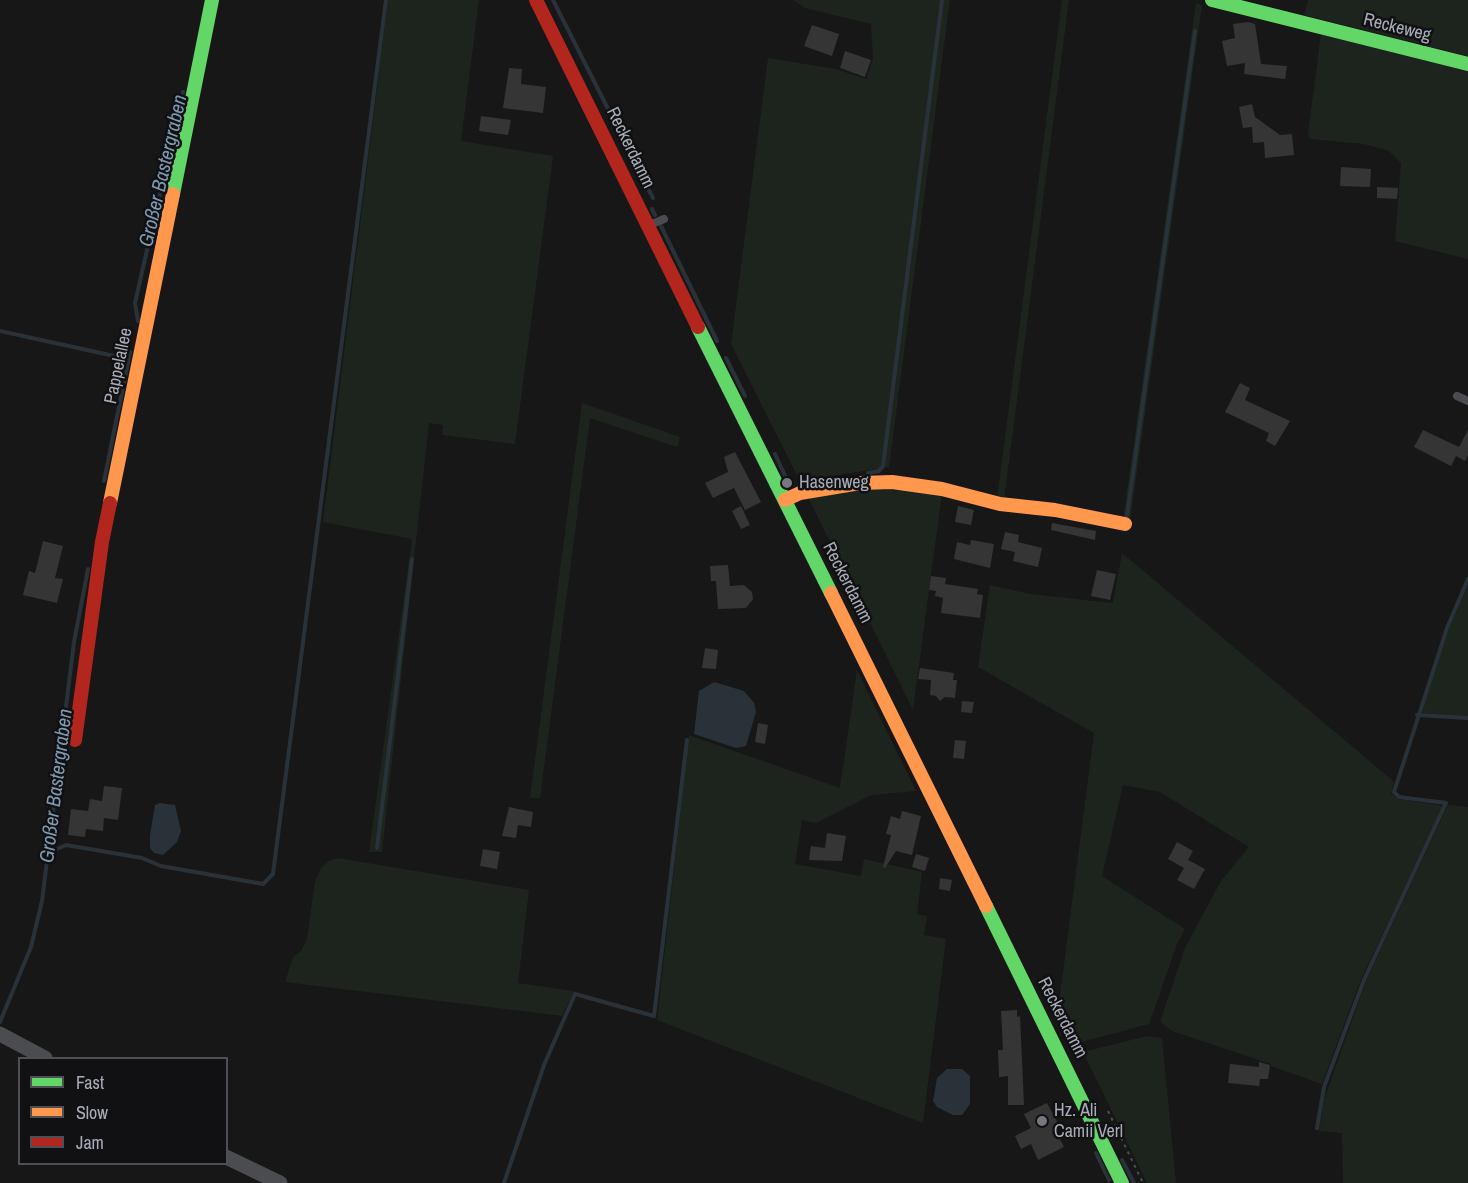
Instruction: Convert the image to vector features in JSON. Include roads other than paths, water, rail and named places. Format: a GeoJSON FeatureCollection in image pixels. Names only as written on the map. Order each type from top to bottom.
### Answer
{"type":"FeatureCollection","features":[{"type":"Feature","properties":{"kind":"street","name":"Pappelallee"},"geometry":{"type":"LineString","coordinates":[[75,740],[102,542],[212,0]]}},
{"type":"Feature","properties":{"kind":"street","name":"Reckerdamm"},"geometry":{"type":"LineString","coordinates":[[536,0],[1122,1183]]}},
{"type":"Feature","properties":{"kind":"street","name":"Reckeweg"},"geometry":{"type":"LineString","coordinates":[[1212,0],[1468,64]]}},
{"type":"Feature","properties":{"kind":"street"},"geometry":{"type":"LineString","coordinates":[[785,500],[800,493],[860,483],[892,482],[942,489],[1000,504],[1054,510],[1125,524]]}},
{"type":"Feature","properties":{"kind":"street"},"geometry":{"type":"LineString","coordinates":[[0,1034],[41,1057]]}},
{"type":"Feature","properties":{"kind":"street"},"geometry":{"type":"LineString","coordinates":[[228,1158],[280,1183]]}},
{"type":"Feature","properties":{"kind":"lane"},"geometry":{"type":"LineString","coordinates":[[649,226],[664,219]]}},
{"type":"Feature","properties":{"kind":"lane"},"geometry":{"type":"LineString","coordinates":[[1457,396],[1468,401]]}},
{"type":"Feature","properties":{"kind":"waterway"},"geometry":{"type":"LineString","coordinates":[[48,853],[66,845],[142,858],[161,866],[263,884],[273,874],[386,0]]}},
{"type":"Feature","properties":{"kind":"waterway"},"geometry":{"type":"LineString","coordinates":[[553,0],[653,198]]}},
{"type":"Feature","properties":{"kind":"waterway"},"geometry":{"type":"LineString","coordinates":[[868,473],[879,471],[883,466],[942,0]]}},
{"type":"Feature","properties":{"kind":"waterway"},"geometry":{"type":"LineString","coordinates":[[1127,516],[1195,31]]}},
{"type":"Feature","properties":{"kind":"waterway","name":"Großer Bastergraben"},"geometry":{"type":"LineString","coordinates":[[138,321],[135,303],[183,92]]}},
{"type":"Feature","properties":{"kind":"waterway"},"geometry":{"type":"LineString","coordinates":[[652,209],[655,215]]}},
{"type":"Feature","properties":{"kind":"waterway"},"geometry":{"type":"LineString","coordinates":[[661,226],[717,341]]}},
{"type":"Feature","properties":{"kind":"waterway"},"geometry":{"type":"LineString","coordinates":[[0,331],[128,359]]}},
{"type":"Feature","properties":{"kind":"waterway","name":"Großer Bastergraben"},"geometry":{"type":"LineString","coordinates":[[104,481],[130,352]]}},
{"type":"Feature","properties":{"kind":"waterway"},"geometry":{"type":"LineString","coordinates":[[726,358],[745,396]]}},
{"type":"Feature","properties":{"kind":"waterway"},"geometry":{"type":"LineString","coordinates":[[775,454],[787,480]]}},
{"type":"Feature","properties":{"kind":"waterway"},"geometry":{"type":"LineString","coordinates":[[377,848],[412,559]]}},
{"type":"Feature","properties":{"kind":"waterway","name":"Großer Bastergraben"},"geometry":{"type":"LineString","coordinates":[[0,1022],[31,947],[42,901],[60,755],[65,742],[64,723],[74,642],[88,569]]}},
{"type":"Feature","properties":{"kind":"waterway"},"geometry":{"type":"LineString","coordinates":[[1317,1128],[1324,1087],[1364,980],[1446,803],[1399,797],[1394,792],[1447,628],[1468,579]]}},
{"type":"Feature","properties":{"kind":"waterway"},"geometry":{"type":"LineString","coordinates":[[1417,715],[1468,718]]}},
{"type":"Feature","properties":{"kind":"waterway"},"geometry":{"type":"LineString","coordinates":[[504,1183],[544,1065],[575,994],[654,1016],[687,740]]}},
{"type":"Feature","properties":{"kind":"waterway"},"geometry":{"type":"LineString","coordinates":[[1096,1153],[1109,1180]]}},
{"type":"Feature","properties":{"kind":"waterway"},"geometry":{"type":"LineString","coordinates":[[1122,1160],[1134,1183]]}},
{"type":"Feature","properties":{"kind":"place","name":"Hasenweg"},"geometry":{"type":"Point","coordinates":[787,483]}},
{"type":"Feature","properties":{"kind":"place","name":"Hz. Ali Camii Verl"},"geometry":{"type":"Point","coordinates":[1042,1121]}}]}
